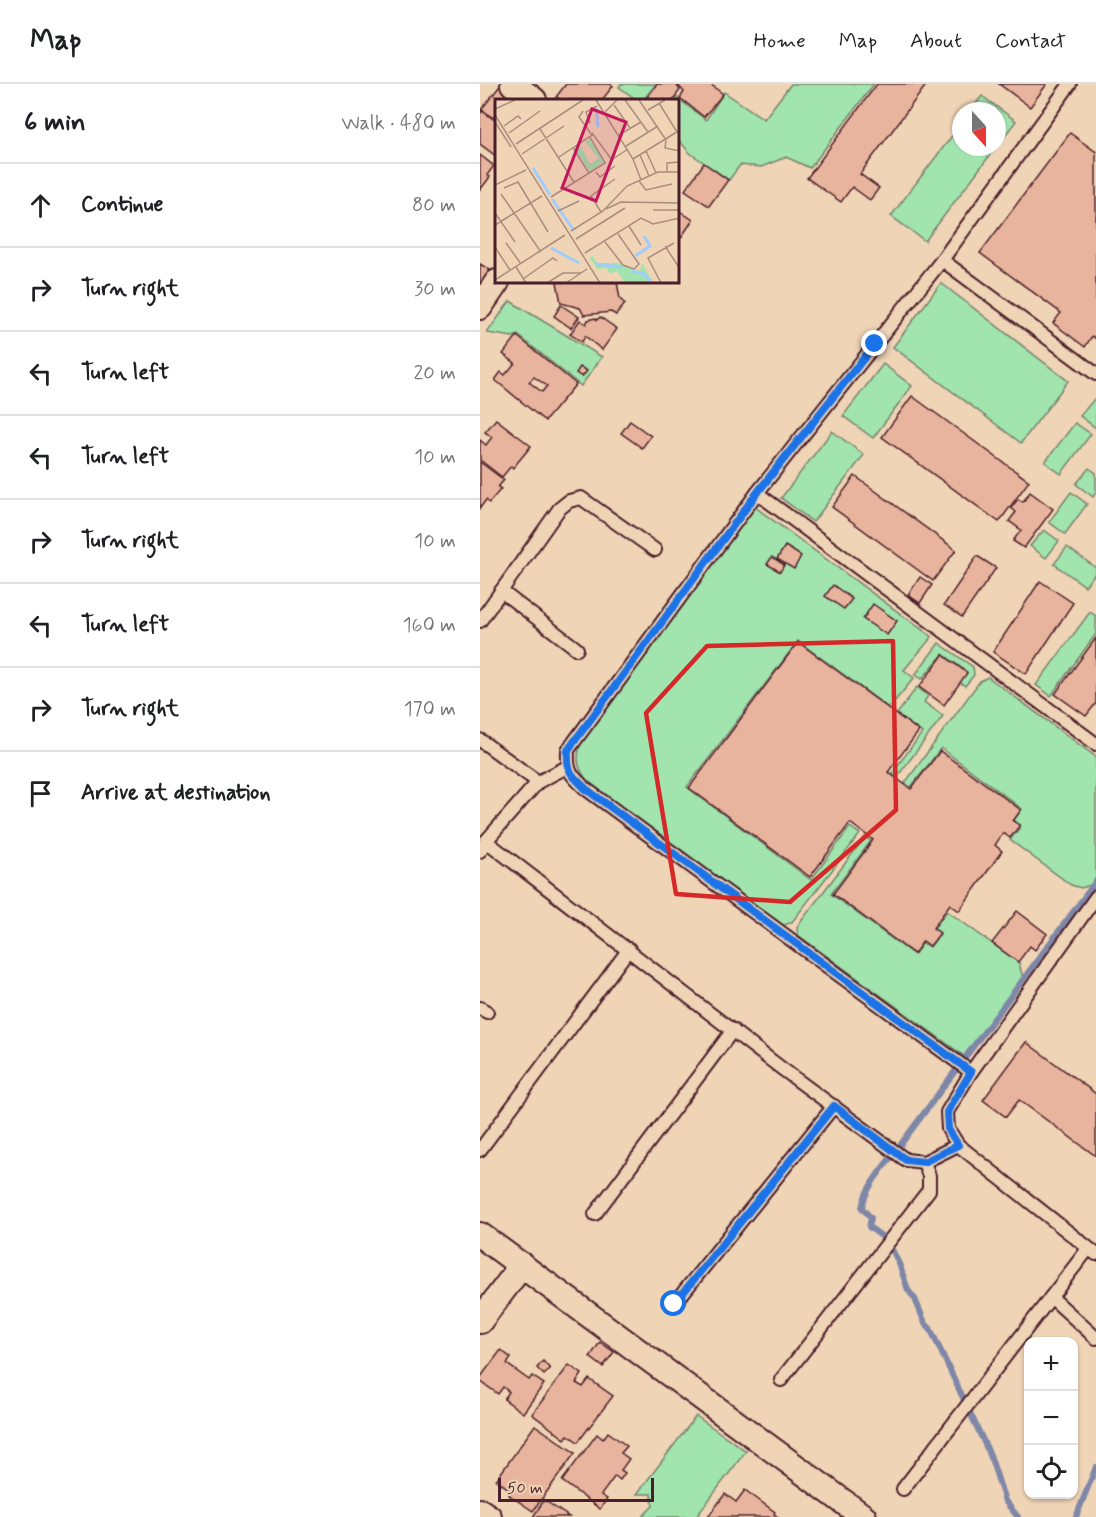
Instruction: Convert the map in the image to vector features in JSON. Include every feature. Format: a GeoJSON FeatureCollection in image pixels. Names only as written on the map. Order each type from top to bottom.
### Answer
{"type":"FeatureCollection","features":[{"type":"Feature","properties":{"kind":"street"},"geometry":{"type":"LineString","coordinates":[[513,84],[533,99]]}},
{"type":"Feature","properties":{"kind":"street"},"geometry":{"type":"LineString","coordinates":[[480,307],[496,284]]}},
{"type":"Feature","properties":{"kind":"street"},"geometry":{"type":"LineString","coordinates":[[480,1235],[864,1517]]}},
{"type":"Feature","properties":{"kind":"street"},"geometry":{"type":"LineString","coordinates":[[480,1321],[522,1265]]}},
{"type":"Feature","properties":{"kind":"street"},"geometry":{"type":"LineString","coordinates":[[480,1511],[489,1517]]}},
{"type":"Feature","properties":{"kind":"lane"},"geometry":{"type":"LineString","coordinates":[[971,1072],[586,789],[572,776],[567,767],[568,750],[757,493],[942,260],[1070,84]]}},
{"type":"Feature","properties":{"kind":"lane"},"geometry":{"type":"LineString","coordinates":[[942,260],[1096,374]]}},
{"type":"Feature","properties":{"kind":"lane"},"geometry":{"type":"LineString","coordinates":[[757,493],[1096,744]]}},
{"type":"Feature","properties":{"kind":"lane"},"geometry":{"type":"LineString","coordinates":[[480,621],[559,508],[569,501],[581,498],[655,550]]}},
{"type":"Feature","properties":{"kind":"lane"},"geometry":{"type":"LineString","coordinates":[[501,591],[577,649]]}},
{"type":"Feature","properties":{"kind":"lane"},"geometry":{"type":"LineString","coordinates":[[480,740],[538,782]]}},
{"type":"Feature","properties":{"kind":"lane"},"geometry":{"type":"LineString","coordinates":[[567,767],[538,782],[483,846],[629,949],[906,1160],[924,1162],[958,1145]]}},
{"type":"Feature","properties":{"kind":"lane"},"geometry":{"type":"LineString","coordinates":[[903,1489],[1051,1297],[1092,1252],[958,1145],[948,1129],[947,1112],[971,1072],[1096,897]]}},
{"type":"Feature","properties":{"kind":"lane"},"geometry":{"type":"LineString","coordinates":[[480,1150],[629,949]]}},
{"type":"Feature","properties":{"kind":"lane"},"geometry":{"type":"LineString","coordinates":[[595,1214],[733,1030]]}},
{"type":"Feature","properties":{"kind":"lane"},"geometry":{"type":"LineString","coordinates":[[674,1304],[834,1106]]}},
{"type":"Feature","properties":{"kind":"lane"},"geometry":{"type":"LineString","coordinates":[[781,1380],[928,1190],[929,1176],[924,1162]]}},
{"type":"Feature","properties":{"kind":"lane"},"geometry":{"type":"LineString","coordinates":[[1051,1297],[1096,1338]]}},
{"type":"Feature","properties":{"kind":"highlighted area"},"geometry":{"type":"Polygon","coordinates":[[[893,641],[896,810],[790,902],[676,894],[646,713],[707,646],[893,641]]]}},
{"type":"Feature","properties":{"kind":"green space"},"geometry":{"type":"Polygon","coordinates":[[[621,84],[656,84],[644,99],[636,99],[619,87],[621,84]]]}},
{"type":"Feature","properties":{"kind":"green space"},"geometry":{"type":"Polygon","coordinates":[[[791,84],[874,84],[810,168],[786,157],[761,167],[740,165],[729,180],[690,153],[680,141],[680,100],[706,120],[724,92],[764,119],[791,84]]]}},
{"type":"Feature","properties":{"kind":"green space"},"geometry":{"type":"Polygon","coordinates":[[[982,96],[990,102],[977,102],[982,96]]]}},
{"type":"Feature","properties":{"kind":"green space"},"geometry":{"type":"Polygon","coordinates":[[[1006,114],[1016,121],[1006,134],[1006,114]]]}},
{"type":"Feature","properties":{"kind":"green space"},"geometry":{"type":"Polygon","coordinates":[[[952,136],[952,156],[989,156],[925,241],[891,216],[952,136]]]}},
{"type":"Feature","properties":{"kind":"green space"},"geometry":{"type":"Polygon","coordinates":[[[941,283],[1068,381],[1021,443],[893,347],[941,283]]]}},
{"type":"Feature","properties":{"kind":"green space"},"geometry":{"type":"Polygon","coordinates":[[[510,301],[602,357],[581,386],[518,335],[513,337],[487,333],[510,301]]]}},
{"type":"Feature","properties":{"kind":"green space"},"geometry":{"type":"Polygon","coordinates":[[[883,364],[912,386],[873,438],[843,416],[883,364]]]}},
{"type":"Feature","properties":{"kind":"green space"},"geometry":{"type":"Polygon","coordinates":[[[1096,399],[1096,428],[1080,416],[1096,399]]]}},
{"type":"Feature","properties":{"kind":"green space"},"geometry":{"type":"Polygon","coordinates":[[[1075,423],[1091,434],[1061,474],[1045,462],[1075,423]]]}},
{"type":"Feature","properties":{"kind":"green space"},"geometry":{"type":"Polygon","coordinates":[[[832,431],[864,455],[813,522],[781,498],[832,431]]]}},
{"type":"Feature","properties":{"kind":"green space"},"geometry":{"type":"Polygon","coordinates":[[[1089,468],[1096,473],[1096,492],[1093,497],[1076,484],[1089,468]]]}},
{"type":"Feature","properties":{"kind":"green space"},"geometry":{"type":"Polygon","coordinates":[[[1071,492],[1087,504],[1065,534],[1049,522],[1071,492]]]}},
{"type":"Feature","properties":{"kind":"green space"},"geometry":{"type":"Polygon","coordinates":[[[755,507],[932,637],[904,670],[914,678],[889,708],[798,641],[687,787],[811,880],[850,827],[860,834],[792,922],[782,926],[589,783],[580,769],[578,759],[581,742],[755,507]]]}},
{"type":"Feature","properties":{"kind":"green space"},"geometry":{"type":"Polygon","coordinates":[[[1044,530],[1059,541],[1046,558],[1030,546],[1044,530]]]}},
{"type":"Feature","properties":{"kind":"green space"},"geometry":{"type":"Polygon","coordinates":[[[1067,547],[1096,568],[1096,572],[1085,586],[1054,564],[1067,547]]]}},
{"type":"Feature","properties":{"kind":"green space"},"geometry":{"type":"Polygon","coordinates":[[[1090,612],[1096,616],[1096,634],[1051,696],[1036,685],[1090,612]]]}},
{"type":"Feature","properties":{"kind":"green space"},"geometry":{"type":"Polygon","coordinates":[[[939,643],[973,667],[974,675],[965,686],[960,682],[967,672],[943,654],[922,679],[915,675],[939,643]]]}},
{"type":"Feature","properties":{"kind":"green space"},"geometry":{"type":"Polygon","coordinates":[[[988,677],[1096,757],[1096,879],[1091,885],[1081,888],[1071,885],[1010,840],[1021,826],[1014,820],[1022,809],[941,748],[911,787],[905,783],[980,681],[988,677]]]}},
{"type":"Feature","properties":{"kind":"green space"},"geometry":{"type":"Polygon","coordinates":[[[917,687],[928,696],[924,702],[943,716],[897,777],[892,773],[922,733],[897,714],[917,687]]]}},
{"type":"Feature","properties":{"kind":"green space"},"geometry":{"type":"Polygon","coordinates":[[[865,837],[871,841],[831,894],[914,955],[923,943],[930,947],[940,934],[934,928],[947,911],[1019,963],[1023,978],[964,1056],[798,935],[799,924],[865,837]]]}},
{"type":"Feature","properties":{"kind":"green space"},"geometry":{"type":"Polygon","coordinates":[[[696,1416],[746,1451],[696,1517],[642,1517],[653,1506],[651,1494],[637,1494],[696,1416]]]}},
{"type":"Feature","properties":{"kind":"building"},"geometry":{"type":"Polygon","coordinates":[[[566,84],[610,84],[613,86],[603,99],[559,99],[556,97],[566,84]]]}},
{"type":"Feature","properties":{"kind":"building"},"geometry":{"type":"Polygon","coordinates":[[[657,84],[676,84],[680,90],[674,99],[646,99],[657,84]]]}},
{"type":"Feature","properties":{"kind":"building"},"geometry":{"type":"Polygon","coordinates":[[[677,84],[710,84],[723,94],[704,117],[680,98],[684,92],[677,84]]]}},
{"type":"Feature","properties":{"kind":"building"},"geometry":{"type":"Polygon","coordinates":[[[877,84],[927,84],[860,174],[879,188],[870,200],[852,187],[841,202],[807,178],[877,84]]]}},
{"type":"Feature","properties":{"kind":"building"},"geometry":{"type":"Polygon","coordinates":[[[999,84],[1047,84],[1030,107],[999,84]]]}},
{"type":"Feature","properties":{"kind":"building"},"geometry":{"type":"Polygon","coordinates":[[[499,87],[513,97],[495,99],[493,118],[483,110],[480,114],[499,87]]]}},
{"type":"Feature","properties":{"kind":"building"},"geometry":{"type":"Polygon","coordinates":[[[482,111],[495,120],[495,155],[480,144],[480,114],[482,111]]]}},
{"type":"Feature","properties":{"kind":"building"},"geometry":{"type":"Polygon","coordinates":[[[1070,133],[1096,152],[1096,339],[1092,336],[1085,347],[1053,323],[1061,313],[980,253],[1070,133]]]}},
{"type":"Feature","properties":{"kind":"building"},"geometry":{"type":"Polygon","coordinates":[[[480,155],[494,166],[487,175],[490,177],[480,190],[480,155]]]}},
{"type":"Feature","properties":{"kind":"building"},"geometry":{"type":"Polygon","coordinates":[[[704,163],[728,180],[709,206],[685,190],[704,163]]]}},
{"type":"Feature","properties":{"kind":"building"},"geometry":{"type":"Polygon","coordinates":[[[680,211],[693,220],[680,239],[680,211]]]}},
{"type":"Feature","properties":{"kind":"building"},"geometry":{"type":"Polygon","coordinates":[[[480,264],[490,270],[480,286],[480,264]]]}},
{"type":"Feature","properties":{"kind":"building"},"geometry":{"type":"Polygon","coordinates":[[[557,284],[617,284],[620,299],[625,304],[616,315],[611,312],[584,315],[580,308],[561,303],[557,284]]]}},
{"type":"Feature","properties":{"kind":"building"},"geometry":{"type":"Polygon","coordinates":[[[561,305],[579,317],[571,328],[554,316],[561,305]]]}},
{"type":"Feature","properties":{"kind":"building"},"geometry":{"type":"Polygon","coordinates":[[[600,317],[617,329],[602,350],[585,336],[582,342],[570,334],[580,320],[586,324],[588,320],[595,318],[597,320],[600,317]]]}},
{"type":"Feature","properties":{"kind":"building"},"geometry":{"type":"Polygon","coordinates":[[[517,336],[576,384],[545,421],[495,380],[501,372],[505,375],[515,363],[503,354],[517,336]],[[534,377],[529,382],[542,392],[547,386],[534,377]]]}},
{"type":"Feature","properties":{"kind":"building"},"geometry":{"type":"Polygon","coordinates":[[[580,367],[587,371],[582,377],[576,373],[580,367]]]}},
{"type":"Feature","properties":{"kind":"building"},"geometry":{"type":"Polygon","coordinates":[[[912,396],[1029,481],[999,522],[882,437],[912,396]]]}},
{"type":"Feature","properties":{"kind":"building"},"geometry":{"type":"Polygon","coordinates":[[[496,419],[531,446],[513,468],[511,466],[502,477],[480,460],[480,440],[486,445],[492,437],[485,432],[496,419]]]}},
{"type":"Feature","properties":{"kind":"building"},"geometry":{"type":"Polygon","coordinates":[[[630,421],[651,436],[642,448],[621,433],[630,421]]]}},
{"type":"Feature","properties":{"kind":"building"},"geometry":{"type":"Polygon","coordinates":[[[480,462],[504,480],[498,487],[501,489],[489,503],[486,500],[480,508],[480,462]]]}},
{"type":"Feature","properties":{"kind":"building"},"geometry":{"type":"Polygon","coordinates":[[[855,476],[956,550],[933,581],[832,507],[855,476]]]}},
{"type":"Feature","properties":{"kind":"building"},"geometry":{"type":"Polygon","coordinates":[[[1030,492],[1053,509],[1024,548],[1013,541],[1021,530],[1009,521],[1016,512],[1011,508],[1018,499],[1023,502],[1030,492]]]}},
{"type":"Feature","properties":{"kind":"building"},"geometry":{"type":"Polygon","coordinates":[[[785,546],[801,556],[794,569],[777,559],[785,546]]]}},
{"type":"Feature","properties":{"kind":"building"},"geometry":{"type":"Polygon","coordinates":[[[977,556],[996,568],[962,617],[944,605],[977,556]]]}},
{"type":"Feature","properties":{"kind":"building"},"geometry":{"type":"Polygon","coordinates":[[[772,557],[784,565],[780,572],[767,564],[772,557]]]}},
{"type":"Feature","properties":{"kind":"building"},"geometry":{"type":"Polygon","coordinates":[[[920,577],[932,585],[920,603],[908,595],[920,577]]]}},
{"type":"Feature","properties":{"kind":"building"},"geometry":{"type":"Polygon","coordinates":[[[1040,581],[1073,603],[1026,674],[993,652],[1040,581]]]}},
{"type":"Feature","properties":{"kind":"building"},"geometry":{"type":"Polygon","coordinates":[[[833,585],[852,599],[844,609],[825,596],[833,585]]]}},
{"type":"Feature","properties":{"kind":"building"},"geometry":{"type":"Polygon","coordinates":[[[873,604],[897,621],[887,635],[863,619],[873,604]]]}},
{"type":"Feature","properties":{"kind":"building"},"geometry":{"type":"Polygon","coordinates":[[[1096,638],[1096,703],[1086,716],[1055,694],[1096,638]]]}},
{"type":"Feature","properties":{"kind":"building"},"geometry":{"type":"Polygon","coordinates":[[[798,642],[919,731],[888,772],[911,789],[940,751],[1021,810],[1013,821],[1020,825],[1010,838],[1003,833],[995,845],[1002,851],[959,911],[950,904],[933,928],[940,933],[930,946],[923,941],[914,954],[833,894],[873,840],[850,823],[810,877],[689,788],[798,642]]]}},
{"type":"Feature","properties":{"kind":"building"},"geometry":{"type":"Polygon","coordinates":[[[943,655],[967,673],[944,705],[919,687],[943,655]]]}},
{"type":"Feature","properties":{"kind":"building"},"geometry":{"type":"Polygon","coordinates":[[[1017,911],[1047,934],[1035,950],[1030,946],[1018,962],[992,943],[1017,911]]]}},
{"type":"Feature","properties":{"kind":"building"},"geometry":{"type":"Polygon","coordinates":[[[1026,1042],[1096,1094],[1096,1156],[1019,1100],[1006,1117],[983,1100],[1026,1042]]]}},
{"type":"Feature","properties":{"kind":"building"},"geometry":{"type":"Polygon","coordinates":[[[600,1342],[614,1352],[603,1367],[590,1357],[600,1342]]]}},
{"type":"Feature","properties":{"kind":"building"},"geometry":{"type":"Polygon","coordinates":[[[501,1350],[511,1358],[507,1364],[529,1380],[532,1376],[544,1384],[523,1413],[504,1399],[509,1392],[503,1387],[498,1394],[480,1381],[501,1350]]]}},
{"type":"Feature","properties":{"kind":"building"},"geometry":{"type":"Polygon","coordinates":[[[543,1361],[550,1369],[544,1375],[537,1368],[543,1361]]]}},
{"type":"Feature","properties":{"kind":"building"},"geometry":{"type":"Polygon","coordinates":[[[569,1365],[582,1374],[576,1383],[583,1387],[589,1379],[613,1396],[578,1442],[568,1435],[565,1439],[532,1414],[569,1365]]]}},
{"type":"Feature","properties":{"kind":"building"},"geometry":{"type":"Polygon","coordinates":[[[535,1425],[575,1453],[533,1511],[509,1495],[512,1491],[496,1480],[535,1425]]]}},
{"type":"Feature","properties":{"kind":"building"},"geometry":{"type":"Polygon","coordinates":[[[608,1432],[627,1446],[621,1453],[629,1459],[621,1470],[625,1473],[620,1480],[615,1476],[601,1495],[607,1499],[600,1509],[562,1481],[597,1434],[603,1439],[608,1432]]]}},
{"type":"Feature","properties":{"kind":"building"},"geometry":{"type":"Polygon","coordinates":[[[745,1490],[775,1512],[774,1514],[778,1517],[708,1517],[725,1494],[736,1502],[745,1490]]]}},
{"type":"Feature","properties":{"kind":"building"},"geometry":{"type":"Polygon","coordinates":[[[544,1500],[569,1517],[533,1517],[544,1500]]]}},
{"type":"Feature","properties":{"kind":"waterway"},"geometry":{"type":"LineString","coordinates":[[1018,1517],[1005,1501],[990,1455],[930,1328],[925,1323],[915,1299],[908,1290],[888,1241],[869,1227],[871,1218],[862,1208],[868,1191],[878,1175],[1096,881]]}},
{"type":"Feature","properties":{"kind":"waterway"},"geometry":{"type":"LineString","coordinates":[[1076,1517],[1096,1467]]}},
{"type":"Feature","properties":{"kind":"route"},"geometry":{"type":"LineString","coordinates":[[674,1304],[834,1106],[906,1160],[924,1162],[958,1145],[948,1129],[947,1112],[971,1072],[586,789],[572,776],[567,767],[568,750],[757,493],[875,344]]}}]}
